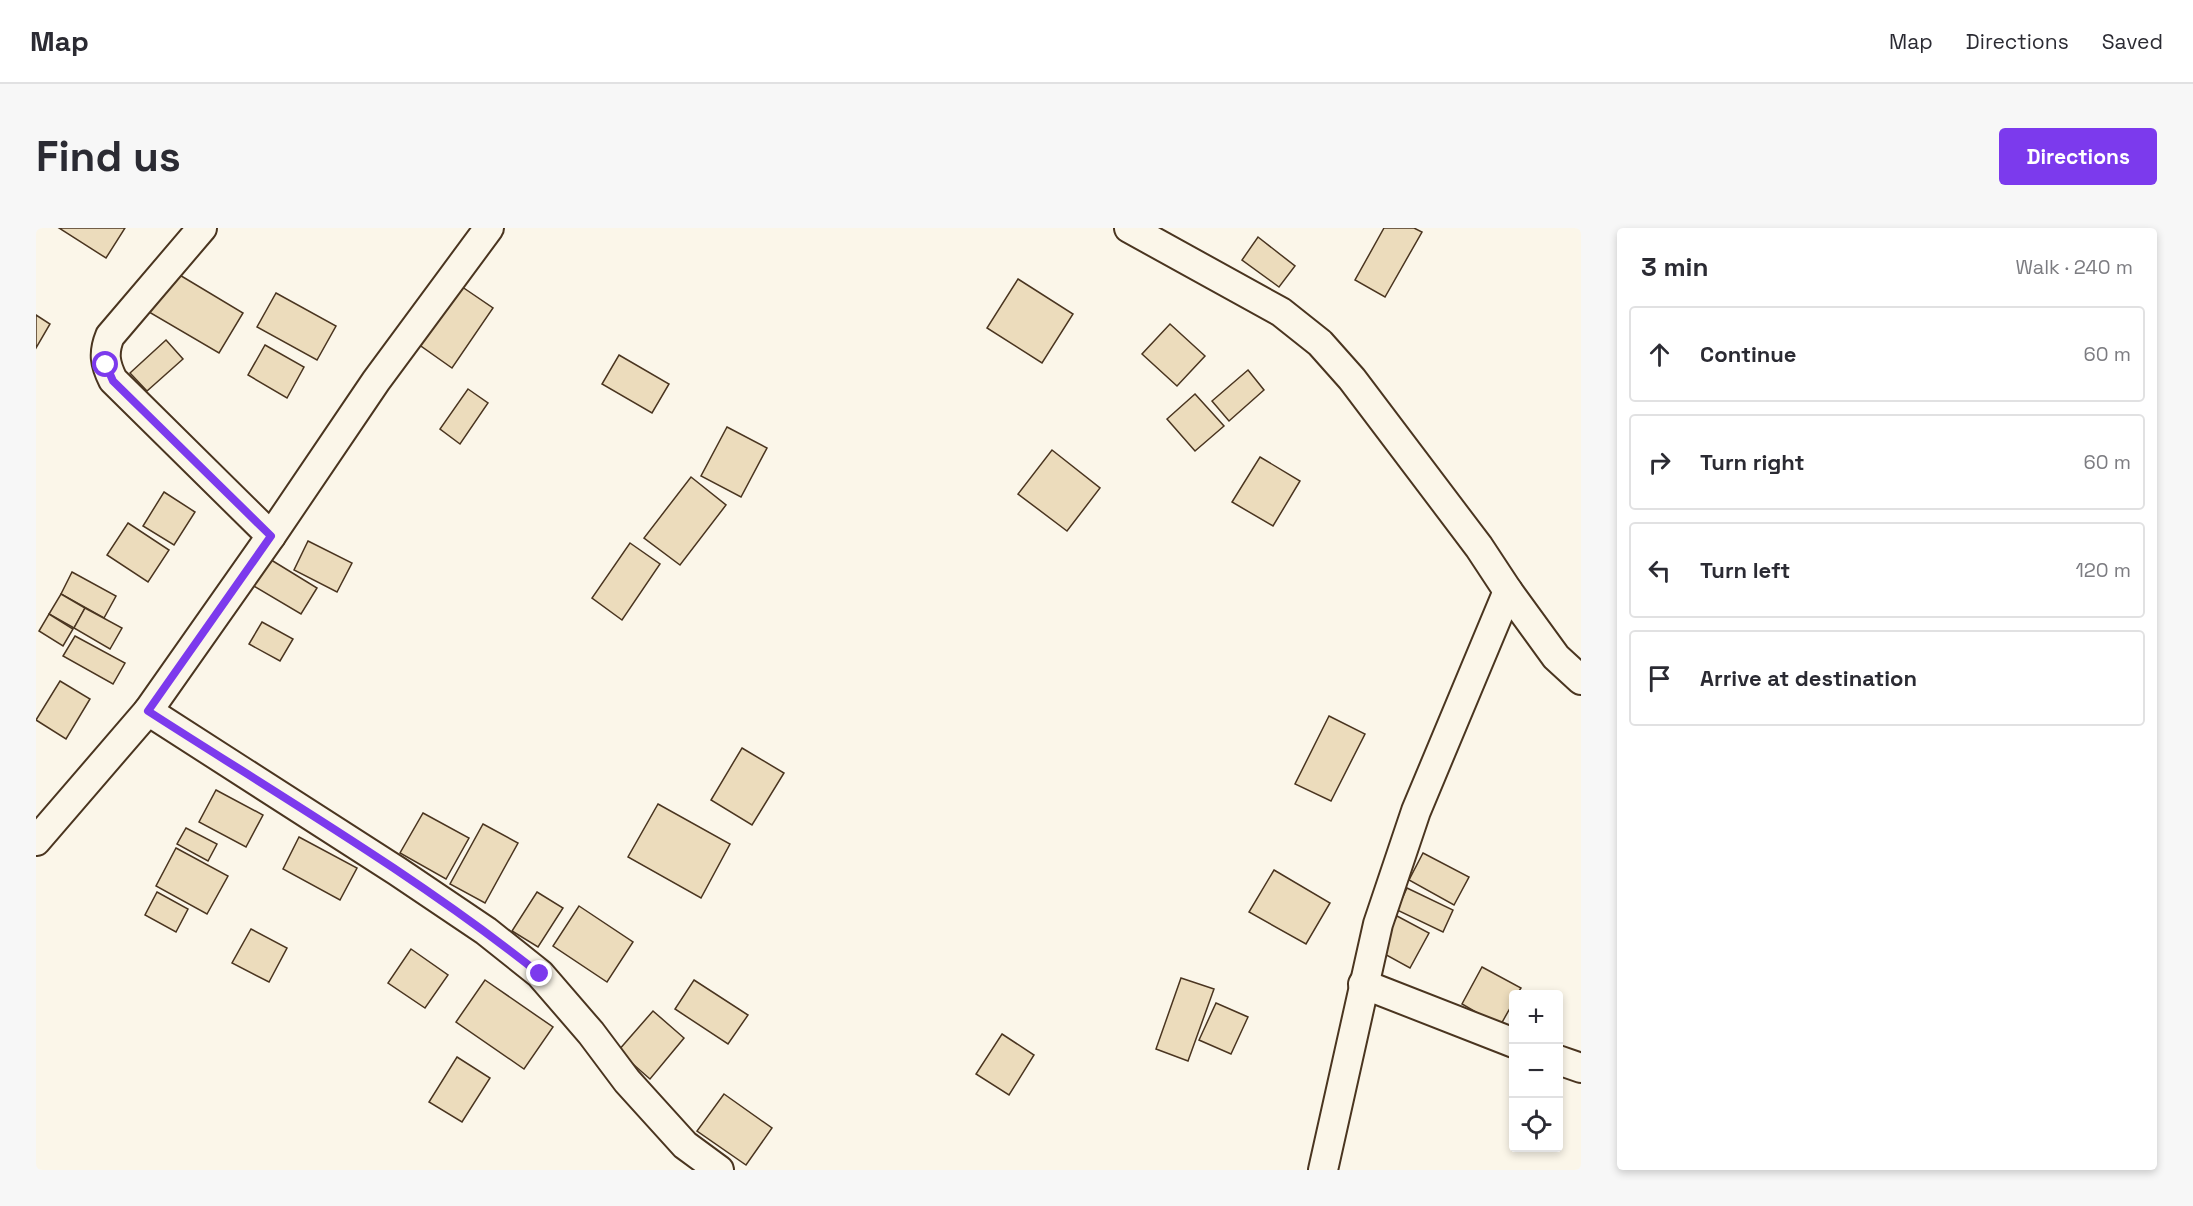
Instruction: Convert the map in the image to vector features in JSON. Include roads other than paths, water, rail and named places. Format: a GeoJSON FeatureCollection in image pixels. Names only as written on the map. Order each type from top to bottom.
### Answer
{"type":"FeatureCollection","features":[{"type":"Feature","properties":{"kind":"street"},"geometry":{"type":"LineString","coordinates":[[202,228],[110,336],[105,350],[106,365],[113,381],[271,536]]}},
{"type":"Feature","properties":{"kind":"street"},"geometry":{"type":"LineString","coordinates":[[36,841],[148,711],[376,381],[489,228]]}},
{"type":"Feature","properties":{"kind":"street"},"geometry":{"type":"LineString","coordinates":[[1129,228],[1281,312],[1320,343],[1352,379],[1444,500],[1556,657],[1581,680]]}},
{"type":"Feature","properties":{"kind":"street"},"geometry":{"type":"LineString","coordinates":[[1323,1170],[1378,924],[1416,811],[1508,591]]}},
{"type":"Feature","properties":{"kind":"street"},"geometry":{"type":"LineString","coordinates":[[148,711],[397,871],[486,931],[540,974],[627,1081],[678,1137],[719,1170]]}},
{"type":"Feature","properties":{"kind":"street"},"geometry":{"type":"LineString","coordinates":[[1363,984],[1509,1040]]}},
{"type":"Feature","properties":{"kind":"street"},"geometry":{"type":"LineString","coordinates":[[1563,1062],[1581,1068]]}}]}
